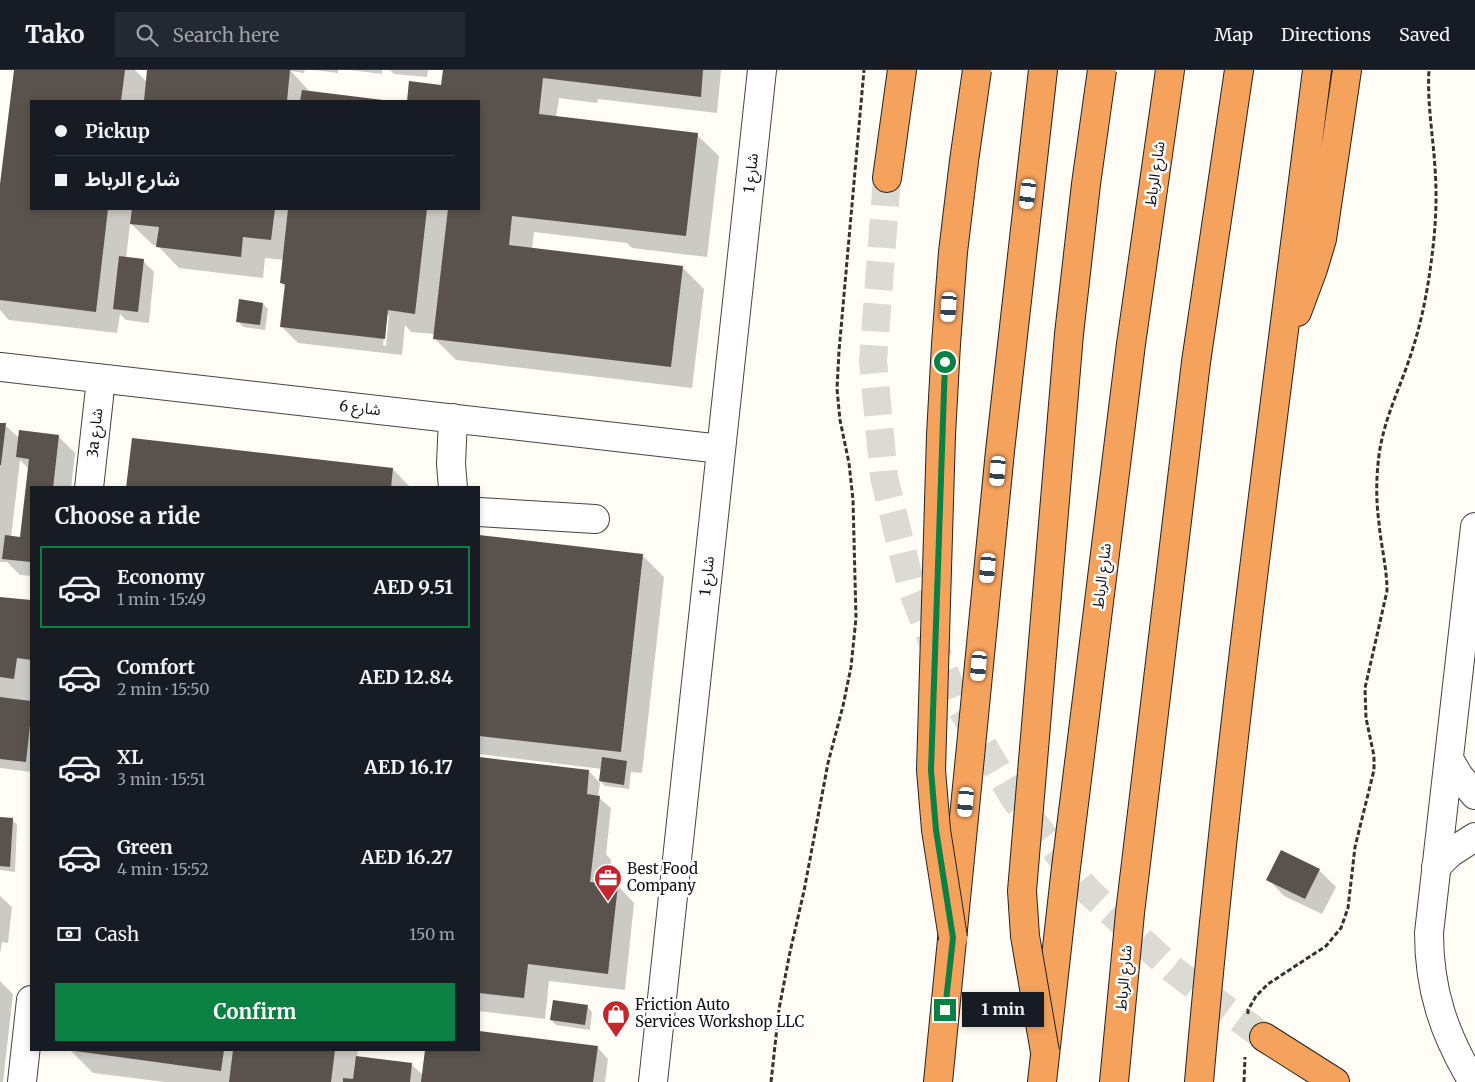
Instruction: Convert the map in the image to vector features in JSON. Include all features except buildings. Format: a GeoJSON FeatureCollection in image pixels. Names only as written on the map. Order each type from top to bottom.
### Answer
{"type":"FeatureCollection","features":[{"type":"Feature","properties":{"kind":"highway"},"geometry":{"type":"LineString","coordinates":[[887,178],[902,70]]}},
{"type":"Feature","properties":{"kind":"highway"},"geometry":{"type":"LineString","coordinates":[[953,938],[936,830],[931,770],[946,344],[955,234],[977,70]]}},
{"type":"Feature","properties":{"kind":"highway"},"geometry":{"type":"LineString","coordinates":[[938,1082],[1000,451],[1043,70]]}},
{"type":"Feature","properties":{"kind":"highway"},"geometry":{"type":"LineString","coordinates":[[1045,1052],[1025,936],[1022,891],[1069,334],[1086,184],[1102,70]]}},
{"type":"Feature","properties":{"kind":"highway","name":"شارع الرباط"},"geometry":{"type":"LineString","coordinates":[[1042,1082],[1130,354],[1170,70]]}},
{"type":"Feature","properties":{"kind":"highway","name":"شارع الرباط"},"geometry":{"type":"LineString","coordinates":[[1114,1082],[1130,913],[1196,362],[1239,70]]}},
{"type":"Feature","properties":{"kind":"highway"},"geometry":{"type":"LineString","coordinates":[[1199,1082],[1211,942],[1262,506],[1317,70]]}},
{"type":"Feature","properties":{"kind":"highway"},"geometry":{"type":"LineString","coordinates":[[1282,351],[1313,269],[1322,239],[1348,70]]}},
{"type":"Feature","properties":{"kind":"highway"},"geometry":{"type":"LineString","coordinates":[[1252,1036],[1335,1082]]}},
{"type":"Feature","properties":{"kind":"street","name":"شارع 1"},"geometry":{"type":"LineString","coordinates":[[653,1082],[762,70]]}},
{"type":"Feature","properties":{"kind":"street","name":"شارع 6"},"geometry":{"type":"LineString","coordinates":[[0,367],[721,448]]}},
{"type":"Feature","properties":{"kind":"street","name":"3a شارع"},"geometry":{"type":"LineString","coordinates":[[89,486],[101,379]]}},
{"type":"Feature","properties":{"kind":"street"},"geometry":{"type":"LineString","coordinates":[[453,418],[451,464],[453,486]]}},
{"type":"Feature","properties":{"kind":"street"},"geometry":{"type":"LineString","coordinates":[[480,512],[595,519]]}},
{"type":"Feature","properties":{"kind":"street"},"geometry":{"type":"LineString","coordinates":[[1473,1082],[1449,1037],[1439,1011],[1429,959],[1429,933],[1475,526]]}},
{"type":"Feature","properties":{"kind":"street"},"geometry":{"type":"LineString","coordinates":[[1449,759],[1459,776],[1475,795]]}},
{"type":"Feature","properties":{"kind":"street"},"geometry":{"type":"LineString","coordinates":[[1436,867],[1450,853],[1475,837]]}},
{"type":"Feature","properties":{"kind":"street"},"geometry":{"type":"LineString","coordinates":[[22,1082],[30,1009]]}},
{"type":"Feature","properties":{"kind":"path"},"geometry":{"type":"LineString","coordinates":[[771,1082],[779,1009],[828,763],[851,667],[856,618],[853,500],[837,389],[838,350],[864,70]]}},
{"type":"Feature","properties":{"kind":"path"},"geometry":{"type":"LineString","coordinates":[[1244,1082],[1252,1036],[1248,1010],[1256,996],[1268,984],[1326,946],[1341,928],[1348,908],[1355,847],[1374,770],[1374,756],[1366,718],[1365,688],[1387,591],[1376,492],[1379,456],[1386,420],[1412,353],[1425,306],[1433,249],[1436,203],[1435,168],[1429,115],[1429,70]]}},
{"type":"Feature","properties":{"kind":"tunnel"},"geometry":{"type":"LineString","coordinates":[[887,178],[873,361],[884,477],[912,590],[955,698],[1014,798],[1087,890],[1172,969],[1264,1037]]}},
{"type":"Feature","properties":{"kind":"place","name":"Best Food Company"},"geometry":{"type":"Point","coordinates":[608,902]}},
{"type":"Feature","properties":{"kind":"place","name":"Friction Auto Services Workshop LLC"},"geometry":{"type":"Point","coordinates":[616,1038]}},
{"type":"Feature","properties":{"kind":"route"},"geometry":{"type":"LineString","coordinates":[[945,362],[931,770],[936,830],[953,938],[945,1010]]}}]}
